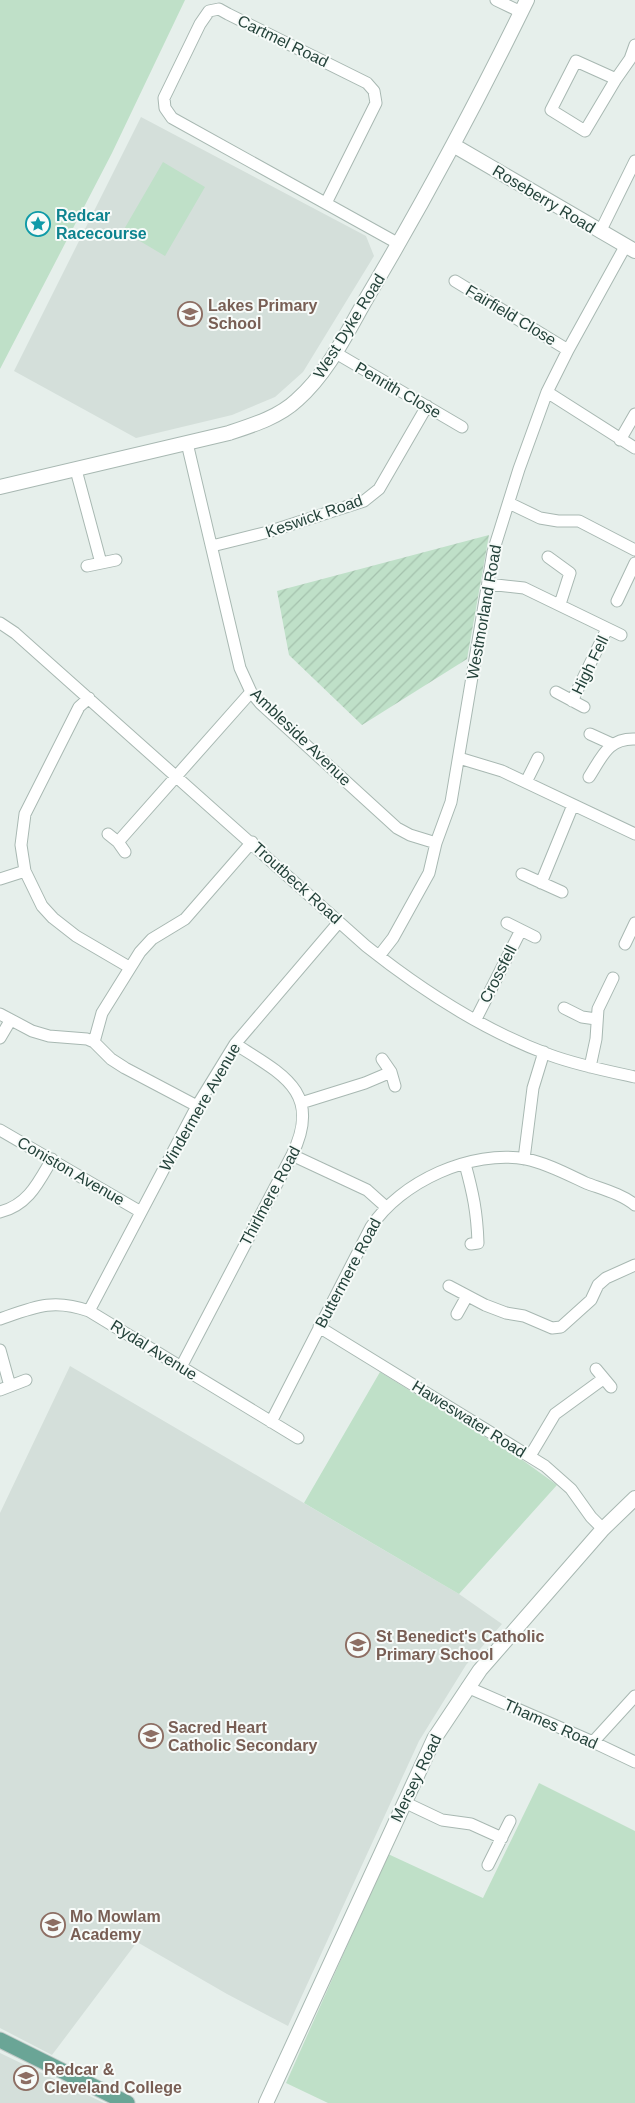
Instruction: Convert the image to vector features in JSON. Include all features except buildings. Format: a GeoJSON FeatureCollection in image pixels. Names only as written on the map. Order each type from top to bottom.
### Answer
{"type":"FeatureCollection","features":[{"type":"Feature","properties":{"kind":"main road"},"geometry":{"type":"LineString","coordinates":[[0,2040],[127,2103]]}},
{"type":"Feature","properties":{"kind":"street"},"geometry":{"type":"LineString","coordinates":[[496,0],[524,6]]}},
{"type":"Feature","properties":{"kind":"street","name":"West Dyke Road"},"geometry":{"type":"LineString","coordinates":[[0,487],[229,433],[264,421],[296,402],[316,381],[399,244],[453,145],[524,6]]}},
{"type":"Feature","properties":{"kind":"street","name":"Cartmel Road"},"geometry":{"type":"LineString","coordinates":[[326,203],[376,102],[374,91],[367,83],[219,9],[209,11],[200,24],[164,98],[165,108],[172,118],[399,244]]}},
{"type":"Feature","properties":{"kind":"street"},"geometry":{"type":"LineString","coordinates":[[616,78],[576,61],[551,110],[585,131],[616,78],[633,60],[635,45]]}},
{"type":"Feature","properties":{"kind":"street","name":"Roseberry Road"},"geometry":{"type":"LineString","coordinates":[[453,145],[630,248]]}},
{"type":"Feature","properties":{"kind":"street"},"geometry":{"type":"LineString","coordinates":[[600,232],[635,161]]}},
{"type":"Feature","properties":{"kind":"street","name":"Westmorland Road"},"geometry":{"type":"LineString","coordinates":[[379,956],[392,940],[429,873],[436,843],[451,802],[493,552],[519,469],[547,392],[568,350],[630,248]]}},
{"type":"Feature","properties":{"kind":"street","name":"Fairfield Close"},"geometry":{"type":"LineString","coordinates":[[455,281],[568,350]]}},
{"type":"Feature","properties":{"kind":"street","name":"Penrith Close"},"geometry":{"type":"LineString","coordinates":[[334,352],[462,427]]}},
{"type":"Feature","properties":{"kind":"street"},"geometry":{"type":"LineString","coordinates":[[547,392],[635,448]]}},
{"type":"Feature","properties":{"kind":"street","name":"Keswick Road"},"geometry":{"type":"LineString","coordinates":[[212,546],[276,530],[364,501],[379,489],[427,406]]}},
{"type":"Feature","properties":{"kind":"street"},"geometry":{"type":"LineString","coordinates":[[620,440],[635,414]]}},
{"type":"Feature","properties":{"kind":"street","name":"Ambleside Avenue"},"geometry":{"type":"LineString","coordinates":[[187,444],[240,668],[251,692],[397,828],[410,835],[436,843]]}},
{"type":"Feature","properties":{"kind":"street"},"geometry":{"type":"LineString","coordinates":[[76,470],[101,563]]}},
{"type":"Feature","properties":{"kind":"street"},"geometry":{"type":"LineString","coordinates":[[509,503],[540,518],[558,521],[579,521],[635,550]]}},
{"type":"Feature","properties":{"kind":"street"},"geometry":{"type":"LineString","coordinates":[[548,557],[570,574],[560,604]]}},
{"type":"Feature","properties":{"kind":"street"},"geometry":{"type":"LineString","coordinates":[[87,566],[116,560]]}},
{"type":"Feature","properties":{"kind":"street"},"geometry":{"type":"LineString","coordinates":[[617,601],[635,563]]}},
{"type":"Feature","properties":{"kind":"street"},"geometry":{"type":"LineString","coordinates":[[488,584],[524,588],[621,635]]}},
{"type":"Feature","properties":{"kind":"street"},"geometry":{"type":"LineString","coordinates":[[0,638],[3,624]]}},
{"type":"Feature","properties":{"kind":"street","name":"Troutbeck Road"},"geometry":{"type":"LineString","coordinates":[[3,624],[252,842],[339,922],[403,975],[476,1019],[544,1052],[590,1067],[635,1077]]}},
{"type":"Feature","properties":{"kind":"street","name":"High Fell"},"geometry":{"type":"LineString","coordinates":[[572,701],[607,629]]}},
{"type":"Feature","properties":{"kind":"street"},"geometry":{"type":"LineString","coordinates":[[118,842],[251,692]]}},
{"type":"Feature","properties":{"kind":"street","name":"High Fell"},"geometry":{"type":"LineString","coordinates":[[556,692],[584,707]]}},
{"type":"Feature","properties":{"kind":"street"},"geometry":{"type":"LineString","coordinates":[[89,698],[79,707],[25,814],[21,845],[24,871],[42,906],[53,918],[76,936],[129,967]]}},
{"type":"Feature","properties":{"kind":"street"},"geometry":{"type":"LineString","coordinates":[[590,734],[612,744]]}},
{"type":"Feature","properties":{"kind":"street"},"geometry":{"type":"LineString","coordinates":[[589,777],[612,744],[627,739],[635,739]]}},
{"type":"Feature","properties":{"kind":"street"},"geometry":{"type":"LineString","coordinates":[[459,758],[502,771],[635,834]]}},
{"type":"Feature","properties":{"kind":"street"},"geometry":{"type":"LineString","coordinates":[[526,782],[538,758]]}},
{"type":"Feature","properties":{"kind":"street"},"geometry":{"type":"LineString","coordinates":[[541,883],[573,805]]}},
{"type":"Feature","properties":{"kind":"street"},"geometry":{"type":"LineString","coordinates":[[108,834],[118,842],[125,852]]}},
{"type":"Feature","properties":{"kind":"street"},"geometry":{"type":"LineString","coordinates":[[94,1042],[102,1013],[140,952],[152,939],[170,929],[190,914],[252,842]]}},
{"type":"Feature","properties":{"kind":"street"},"geometry":{"type":"LineString","coordinates":[[0,878],[24,871]]}},
{"type":"Feature","properties":{"kind":"street"},"geometry":{"type":"LineString","coordinates":[[522,874],[562,892]]}},
{"type":"Feature","properties":{"kind":"street","name":"Windermere Avenue"},"geometry":{"type":"LineString","coordinates":[[89,1311],[197,1106],[235,1044],[339,922]]}},
{"type":"Feature","properties":{"kind":"street","name":"Crossfell"},"geometry":{"type":"LineString","coordinates":[[507,923],[535,936]]}},
{"type":"Feature","properties":{"kind":"street"},"geometry":{"type":"LineString","coordinates":[[625,944],[635,924]]}},
{"type":"Feature","properties":{"kind":"street","name":"Crossfell"},"geometry":{"type":"LineString","coordinates":[[476,1019],[521,930]]}},
{"type":"Feature","properties":{"kind":"street"},"geometry":{"type":"LineString","coordinates":[[590,1067],[596,1039],[598,1009],[613,978]]}},
{"type":"Feature","properties":{"kind":"street"},"geometry":{"type":"LineString","coordinates":[[564,1008],[582,1017],[596,1019]]}},
{"type":"Feature","properties":{"kind":"street"},"geometry":{"type":"LineString","coordinates":[[0,1038],[5,1018],[32,1031],[49,1036],[87,1039],[94,1042],[111,1059],[124,1068],[197,1106]]}},
{"type":"Feature","properties":{"kind":"street","name":"Thirlmere Road"},"geometry":{"type":"LineString","coordinates":[[181,1367],[292,1155],[300,1139],[302,1128],[304,1115],[301,1103],[286,1077],[235,1044]]}},
{"type":"Feature","properties":{"kind":"street"},"geometry":{"type":"LineString","coordinates":[[524,1159],[533,1088],[544,1052]]}},
{"type":"Feature","properties":{"kind":"street"},"geometry":{"type":"LineString","coordinates":[[382,1059],[390,1072],[395,1086]]}},
{"type":"Feature","properties":{"kind":"street"},"geometry":{"type":"LineString","coordinates":[[301,1103],[365,1083],[390,1072]]}},
{"type":"Feature","properties":{"kind":"street","name":"Coniston Avenue"},"geometry":{"type":"LineString","coordinates":[[0,1130],[142,1212]]}},
{"type":"Feature","properties":{"kind":"street"},"geometry":{"type":"LineString","coordinates":[[292,1155],[366,1190],[386,1207]]}},
{"type":"Feature","properties":{"kind":"street","name":"Buttermere Road"},"geometry":{"type":"LineString","coordinates":[[270,1422],[371,1227],[386,1207],[428,1178],[465,1164],[489,1158],[524,1159],[539,1163],[635,1205]]}},
{"type":"Feature","properties":{"kind":"street"},"geometry":{"type":"LineString","coordinates":[[0,1212],[24,1202],[31,1194],[52,1159]]}},
{"type":"Feature","properties":{"kind":"street"},"geometry":{"type":"LineString","coordinates":[[465,1164],[476,1204],[478,1243],[471,1244]]}},
{"type":"Feature","properties":{"kind":"street"},"geometry":{"type":"LineString","coordinates":[[449,1286],[506,1313],[524,1316],[552,1328],[561,1327],[591,1300],[598,1285],[606,1278],[635,1265]]}},
{"type":"Feature","properties":{"kind":"street"},"geometry":{"type":"LineString","coordinates":[[457,1314],[467,1296]]}},
{"type":"Feature","properties":{"kind":"street","name":"Rydal Avenue"},"geometry":{"type":"LineString","coordinates":[[0,1319],[40,1306],[58,1303],[89,1311],[298,1438]]}},
{"type":"Feature","properties":{"kind":"street","name":"Haweswater Road"},"geometry":{"type":"LineString","coordinates":[[319,1327],[530,1456],[571,1489],[590,1517],[603,1529]]}},
{"type":"Feature","properties":{"kind":"street"},"geometry":{"type":"LineString","coordinates":[[0,1350],[5,1388],[26,1380]]}},
{"type":"Feature","properties":{"kind":"street"},"geometry":{"type":"LineString","coordinates":[[530,1456],[555,1414],[603,1378]]}},
{"type":"Feature","properties":{"kind":"street","name":"Mersey Road"},"geometry":{"type":"LineString","coordinates":[[266,2103],[434,1739],[466,1687],[514,1629],[603,1529],[635,1498]]}},
{"type":"Feature","properties":{"kind":"street","name":"Thames Road"},"geometry":{"type":"LineString","coordinates":[[466,1687],[635,1762]]}},
{"type":"Feature","properties":{"kind":"street"},"geometry":{"type":"LineString","coordinates":[[593,1742],[635,1696]]}},
{"type":"Feature","properties":{"kind":"street"},"geometry":{"type":"LineString","coordinates":[[404,1802],[442,1820],[471,1824],[502,1838]]}},
{"type":"Feature","properties":{"kind":"street"},"geometry":{"type":"LineString","coordinates":[[488,1865],[510,1821]]}},
{"type":"Feature","properties":{"kind":"shaded area","name":"Lakes Primary School"},"geometry":{"type":"Polygon","coordinates":[[[141,117],[366,236],[374,256],[303,372],[275,397],[232,415],[136,438],[14,371],[141,117]]]}},
{"type":"Feature","properties":{"kind":"shaded area","name":"Sacred Heart Catholic Secondary"},"geometry":{"type":"Polygon","coordinates":[[[70,1366],[459,1594],[502,1624],[466,1665],[419,1741],[288,2026],[227,1994],[137,1942],[52,2055],[0,2028],[0,1513],[70,1366]]]}},
{"type":"Feature","properties":{"kind":"shaded area","name":"Redcar & Cleveland College"},"geometry":{"type":"Polygon","coordinates":[[[0,2053],[104,2103],[0,2103],[0,2053]]]}},
{"type":"Feature","properties":{"kind":"green space","name":"Redcar Racecourse"},"geometry":{"type":"Polygon","coordinates":[[[0,0],[185,0],[112,153],[0,369],[0,0]]]}},
{"type":"Feature","properties":{"kind":"green space"},"geometry":{"type":"Polygon","coordinates":[[[163,162],[205,187],[165,256],[123,231],[163,162]]]}},
{"type":"Feature","properties":{"kind":"green space"},"geometry":{"type":"Polygon","coordinates":[[[489,535],[467,659],[362,725],[289,655],[277,591],[489,535]]]}},
{"type":"Feature","properties":{"kind":"green space"},"geometry":{"type":"Polygon","coordinates":[[[380,1372],[521,1459],[557,1485],[459,1594],[304,1503],[380,1372]]]}},
{"type":"Feature","properties":{"kind":"green space"},"geometry":{"type":"Polygon","coordinates":[[[539,1783],[635,1831],[635,2103],[328,2103],[286,2083],[388,1854],[483,1898],[539,1783]]]}},
{"type":"Feature","properties":{"kind":"place","name":"Redcar Racecourse"},"geometry":{"type":"Point","coordinates":[38,224]}},
{"type":"Feature","properties":{"kind":"place","name":"Lakes Primary School"},"geometry":{"type":"Point","coordinates":[190,314]}},
{"type":"Feature","properties":{"kind":"place","name":"St Benedict's Catholic Primary School"},"geometry":{"type":"Point","coordinates":[358,1645]}},
{"type":"Feature","properties":{"kind":"place","name":"Sacred Heart Catholic Secondary"},"geometry":{"type":"Point","coordinates":[151,1736]}},
{"type":"Feature","properties":{"kind":"place","name":"Mo Mowlam Academy"},"geometry":{"type":"Point","coordinates":[53,1925]}},
{"type":"Feature","properties":{"kind":"place","name":"Redcar & Cleveland College"},"geometry":{"type":"Point","coordinates":[26,2078]}}]}
